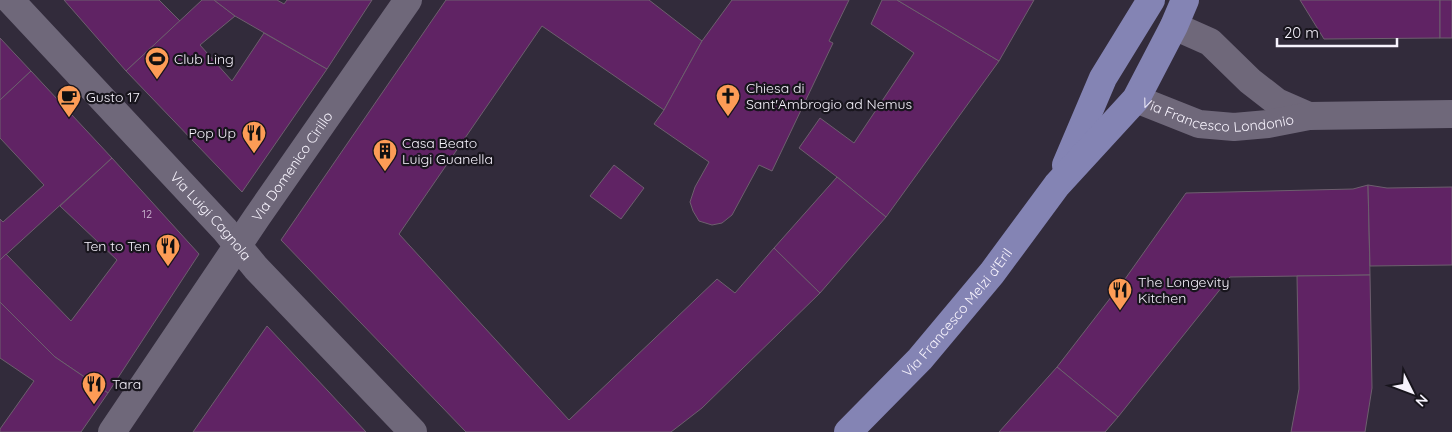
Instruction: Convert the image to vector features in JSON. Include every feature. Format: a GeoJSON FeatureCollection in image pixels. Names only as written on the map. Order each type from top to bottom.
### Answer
{"type":"FeatureCollection","features":[{"type":"Feature","properties":{"kind":"main road","name":"Via Francesco Melzi d'Eril"},"geometry":{"type":"LineString","coordinates":[[848,432],[920,359],[980,288],[1057,185],[1136,99],[1174,26],[1184,0]]}},
{"type":"Feature","properties":{"kind":"main road","name":"Via Francesco Melzi d'Eril"},"geometry":{"type":"LineString","coordinates":[[1057,185],[1103,78],[1146,6]]}},
{"type":"Feature","properties":{"kind":"main road","name":"Via Francesco Londonio"},"geometry":{"type":"LineString","coordinates":[[1146,6],[1174,26]]}},
{"type":"Feature","properties":{"kind":"main road","name":"Via Francesco Londonio"},"geometry":{"type":"LineString","coordinates":[[1103,78],[1136,99]]}},
{"type":"Feature","properties":{"kind":"street","name":"Via Luigi Cagnola"},"geometry":{"type":"LineString","coordinates":[[10,0],[218,223],[238,247],[414,432]]}},
{"type":"Feature","properties":{"kind":"street","name":"Via Domenico Cirillo"},"geometry":{"type":"LineString","coordinates":[[112,432],[257,217],[408,0]]}},
{"type":"Feature","properties":{"kind":"street","name":"Via Francesco Londonio"},"geometry":{"type":"LineString","coordinates":[[1174,26],[1210,42],[1250,81],[1277,102],[1308,116]]}},
{"type":"Feature","properties":{"kind":"street","name":"Via Francesco Londonio"},"geometry":{"type":"LineString","coordinates":[[1136,99],[1199,124],[1234,127],[1268,124],[1308,116],[1452,114]]}},
{"type":"Feature","properties":{"kind":"building"},"geometry":{"type":"Polygon","coordinates":[[[64,0],[159,0],[180,21],[126,71],[64,0]]]}},
{"type":"Feature","properties":{"kind":"building"},"geometry":{"type":"Polygon","coordinates":[[[202,0],[214,0],[235,16],[200,45],[232,81],[264,33],[327,69],[242,192],[126,71],[202,0]]]}},
{"type":"Feature","properties":{"kind":"building"},"geometry":{"type":"Polygon","coordinates":[[[214,0],[277,0],[284,4],[287,0],[372,0],[327,69],[235,16],[214,0]]]}},
{"type":"Feature","properties":{"kind":"building","name":"Casa Beato Luigi Guanella"},"geometry":{"type":"Polygon","coordinates":[[[446,0],[649,0],[702,41],[664,110],[542,26],[399,234],[569,420],[717,279],[735,293],[774,248],[820,293],[702,408],[671,432],[466,432],[281,240],[446,0]]]}},
{"type":"Feature","properties":{"kind":"building","name":"Chiesa di Sant'Ambrogio ad Nemus"},"geometry":{"type":"Polygon","coordinates":[[[732,0],[849,0],[829,41],[833,43],[772,171],[759,165],[732,215],[722,223],[712,225],[699,221],[690,202],[695,187],[709,162],[654,124],[664,110],[702,41],[732,0]]]}},
{"type":"Feature","properties":{"kind":"building"},"geometry":{"type":"Polygon","coordinates":[[[882,0],[897,0],[999,61],[886,217],[799,148],[820,118],[854,143],[914,53],[871,24],[882,0]]]}},
{"type":"Feature","properties":{"kind":"building"},"geometry":{"type":"Polygon","coordinates":[[[897,0],[1034,0],[999,61],[897,0]]]}},
{"type":"Feature","properties":{"kind":"building"},"geometry":{"type":"Polygon","coordinates":[[[1300,0],[1440,0],[1440,38],[1324,39],[1300,0]]]}},
{"type":"Feature","properties":{"kind":"building"},"geometry":{"type":"Polygon","coordinates":[[[1440,0],[1452,0],[1452,38],[1440,38],[1440,0]]]}},
{"type":"Feature","properties":{"kind":"building"},"geometry":{"type":"Polygon","coordinates":[[[0,38],[31,71],[0,100],[0,38]]]}},
{"type":"Feature","properties":{"kind":"building"},"geometry":{"type":"Polygon","coordinates":[[[31,71],[112,158],[0,260],[0,219],[3,222],[44,185],[0,138],[0,100],[31,71]]]}},
{"type":"Feature","properties":{"kind":"building"},"geometry":{"type":"Polygon","coordinates":[[[112,158],[199,254],[108,393],[55,357],[0,302],[0,260],[6,254],[71,321],[117,260],[60,206],[112,158]]]}},
{"type":"Feature","properties":{"kind":"building"},"geometry":{"type":"Polygon","coordinates":[[[614,165],[644,188],[621,219],[590,196],[614,165]]]}},
{"type":"Feature","properties":{"kind":"building"},"geometry":{"type":"Polygon","coordinates":[[[837,177],[886,217],[820,293],[774,248],[837,177]]]}},
{"type":"Feature","properties":{"kind":"building"},"geometry":{"type":"Polygon","coordinates":[[[1368,185],[1370,275],[1230,277],[1118,417],[1057,367],[1125,279],[1186,193],[1353,189],[1368,185]]]}},
{"type":"Feature","properties":{"kind":"building"},"geometry":{"type":"Polygon","coordinates":[[[1368,185],[1387,188],[1452,187],[1452,265],[1370,266],[1368,185]]]}},
{"type":"Feature","properties":{"kind":"building"},"geometry":{"type":"Polygon","coordinates":[[[1370,275],[1372,388],[1365,432],[1291,432],[1299,389],[1297,276],[1370,275]]]}},
{"type":"Feature","properties":{"kind":"building"},"geometry":{"type":"Polygon","coordinates":[[[0,302],[55,357],[108,393],[81,432],[0,432],[0,429],[34,381],[0,358],[0,302]]]}},
{"type":"Feature","properties":{"kind":"building"},"geometry":{"type":"Polygon","coordinates":[[[267,326],[328,391],[366,432],[193,432],[267,326]]]}},
{"type":"Feature","properties":{"kind":"building"},"geometry":{"type":"Polygon","coordinates":[[[1057,367],[1118,417],[1105,432],[999,432],[1057,367]]]}},
{"type":"Feature","properties":{"kind":"place","name":"Club Ling"},"geometry":{"type":"Point","coordinates":[157,80]}},
{"type":"Feature","properties":{"kind":"place","name":"Chiesa di Sant'Ambrogio ad Nemus"},"geometry":{"type":"Point","coordinates":[728,117]}},
{"type":"Feature","properties":{"kind":"place","name":"Gusto 17"},"geometry":{"type":"Point","coordinates":[69,118]}},
{"type":"Feature","properties":{"kind":"place","name":"Pop Up"},"geometry":{"type":"Point","coordinates":[254,154]}},
{"type":"Feature","properties":{"kind":"place","name":"Casa Beato Luigi Guanella"},"geometry":{"type":"Point","coordinates":[385,172]}},
{"type":"Feature","properties":{"kind":"place","name":"Ten to Ten"},"geometry":{"type":"Point","coordinates":[168,267]}},
{"type":"Feature","properties":{"kind":"place","name":"The Longevity Kitchen"},"geometry":{"type":"Point","coordinates":[1120,311]}},
{"type":"Feature","properties":{"kind":"place","name":"Tara"},"geometry":{"type":"Point","coordinates":[94,405]}}]}
